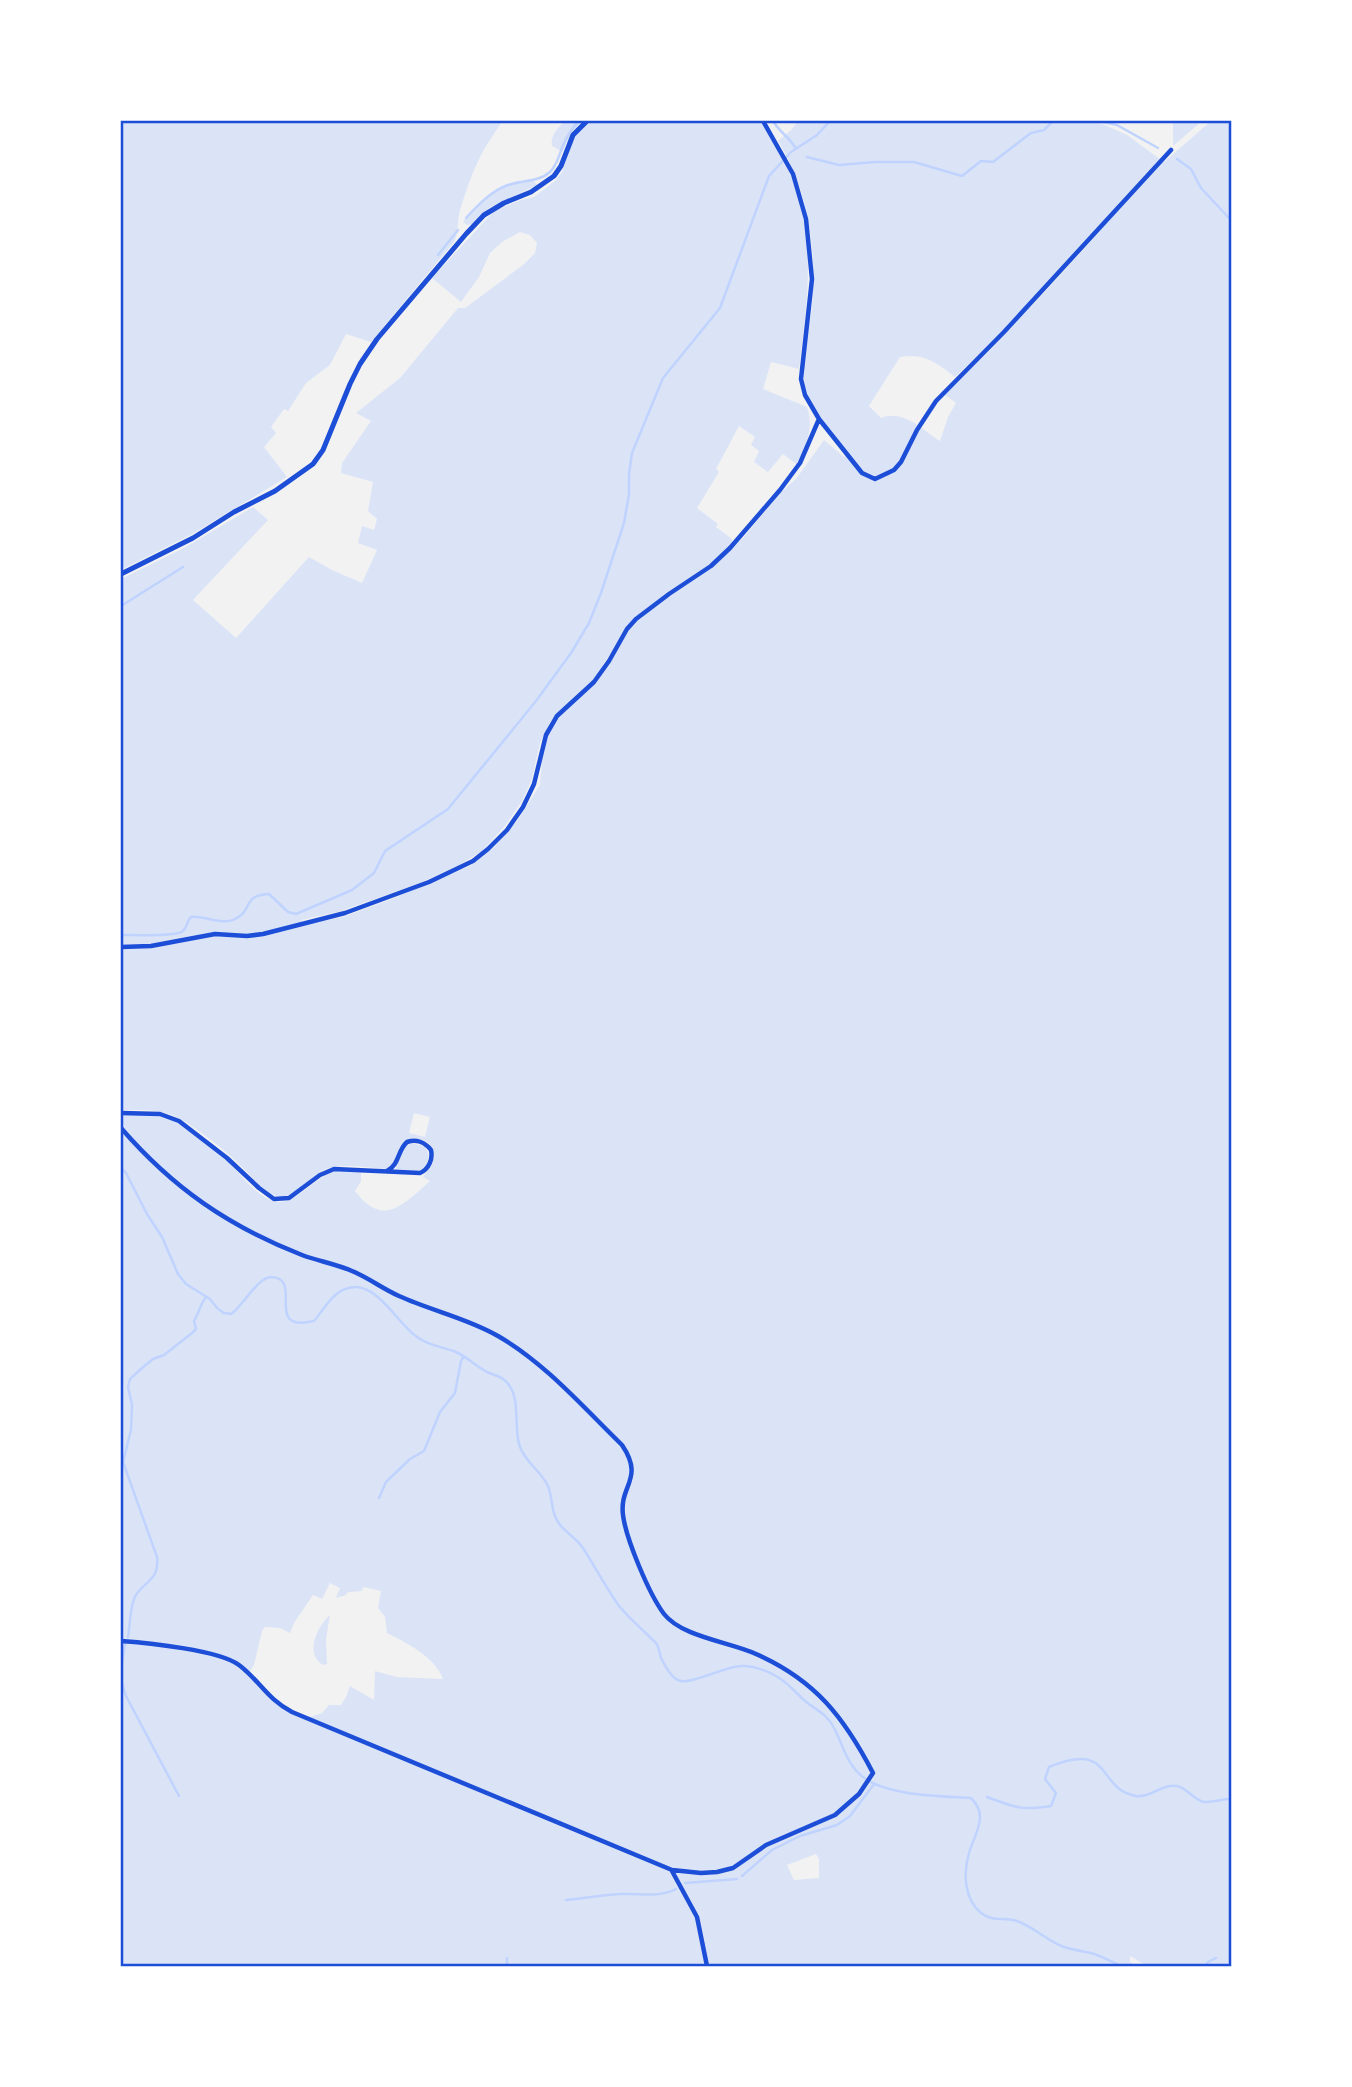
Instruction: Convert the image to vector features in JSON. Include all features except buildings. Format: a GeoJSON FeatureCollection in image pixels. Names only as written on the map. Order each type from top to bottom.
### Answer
{"type":"FeatureCollection","features":[{"type":"Feature","properties":{"kind":"street"},"geometry":{"type":"LineString","coordinates":[[121,574],[193,538],[234,512],[275,491],[313,464],[325,446],[350,383],[377,339],[484,215],[531,192],[554,176],[561,166],[573,135],[587,121]]}},
{"type":"Feature","properties":{"kind":"street"},"geometry":{"type":"LineString","coordinates":[[763,121],[788,163],[806,219],[811,269],[802,386],[819,419],[862,472],[875,479],[894,470],[908,452],[917,430],[936,401],[1004,332],[1171,150]]}},
{"type":"Feature","properties":{"kind":"street"},"geometry":{"type":"LineString","coordinates":[[121,947],[151,946],[215,934],[263,934],[345,914],[429,882],[473,861],[507,830],[523,807],[534,784],[546,735],[557,716],[594,682],[620,639],[636,619],[711,566],[730,548],[794,471],[819,419]]}},
{"type":"Feature","properties":{"kind":"street"},"geometry":{"type":"LineString","coordinates":[[121,1113],[160,1114],[179,1121],[274,1199],[289,1198],[320,1175],[334,1170],[411,1174],[423,1172],[431,1157],[431,1150],[424,1143],[407,1142],[400,1150],[395,1166],[387,1171]]}},
{"type":"Feature","properties":{"kind":"street"},"geometry":{"type":"LineString","coordinates":[[121,1128],[164,1174],[227,1220],[270,1242],[354,1272],[401,1297],[458,1317],[499,1336],[554,1378],[622,1444],[629,1456],[633,1466],[632,1476],[623,1515],[646,1579],[665,1615],[681,1628],[755,1653],[798,1677],[830,1706],[856,1740],[873,1773],[852,1802],[835,1815],[766,1845],[733,1868],[709,1872],[672,1870],[292,1712],[278,1705],[249,1673],[230,1659],[208,1653],[121,1641]]}},
{"type":"Feature","properties":{"kind":"street"},"geometry":{"type":"LineString","coordinates":[[672,1870],[697,1917],[707,1966]]}},
{"type":"Feature","properties":{"kind":"shaded area"},"geometry":{"type":"Polygon","coordinates":[[[121,121],[503,121],[482,153],[473,174],[460,210],[454,242],[371,342],[346,334],[330,365],[306,383],[288,411],[284,409],[271,427],[276,433],[264,447],[287,477],[194,533],[121,570],[121,121]]]}},
{"type":"Feature","properties":{"kind":"shaded area"},"geometry":{"type":"Polygon","coordinates":[[[565,121],[762,121],[789,171],[800,201],[805,225],[808,273],[799,369],[771,362],[763,389],[807,407],[810,422],[806,443],[796,464],[783,454],[768,472],[754,462],[759,451],[751,445],[755,437],[739,426],[716,469],[719,472],[697,508],[718,524],[716,527],[732,539],[732,543],[712,563],[661,597],[628,626],[592,682],[551,720],[540,743],[532,779],[522,801],[505,826],[482,851],[420,883],[338,912],[301,920],[303,925],[343,917],[392,899],[472,865],[493,848],[517,821],[540,785],[543,749],[549,733],[562,714],[596,684],[631,627],[654,607],[714,566],[743,538],[781,492],[796,479],[824,440],[844,457],[848,453],[817,413],[805,386],[804,356],[813,285],[811,241],[797,179],[778,141],[798,121],[1096,121],[1127,135],[1164,162],[1211,121],[1231,121],[1231,1966],[1147,1966],[1130,1956],[1130,1962],[1136,1966],[121,1966],[121,1115],[151,1115],[177,1122],[209,1145],[258,1193],[272,1201],[286,1201],[331,1172],[361,1172],[361,1181],[355,1191],[375,1208],[393,1209],[430,1181],[423,1177],[433,1157],[429,1143],[420,1139],[408,1139],[392,1166],[386,1169],[353,1166],[329,1168],[282,1197],[262,1188],[219,1146],[177,1117],[157,1111],[121,1110],[121,579],[184,548],[253,507],[268,520],[193,600],[236,638],[309,557],[362,583],[377,550],[358,543],[362,526],[374,530],[377,519],[368,511],[373,482],[341,473],[342,463],[371,421],[356,413],[400,378],[458,308],[465,308],[535,253],[537,243],[530,235],[520,232],[502,242],[490,253],[479,277],[461,302],[432,278],[494,211],[534,197],[555,181],[562,172],[572,144],[567,141],[563,152],[552,146],[553,135],[565,121]],[[1128,193],[994,340],[955,377],[936,363],[923,358],[900,357],[869,406],[881,418],[905,418],[940,441],[956,403],[945,395],[1081,253],[1131,196],[1128,193]],[[414,1113],[409,1133],[425,1137],[430,1117],[414,1113]],[[330,1583],[322,1599],[313,1595],[290,1633],[280,1628],[265,1627],[262,1631],[254,1665],[249,1673],[278,1705],[310,1717],[322,1713],[329,1705],[341,1705],[350,1686],[374,1700],[375,1671],[397,1677],[443,1679],[427,1657],[387,1633],[385,1617],[378,1608],[381,1591],[363,1587],[362,1591],[348,1592],[336,1598],[340,1588],[330,1583]],[[816,1854],[787,1865],[794,1880],[819,1878],[819,1859],[816,1854]]]}},
{"type":"Feature","properties":{"kind":"shaded area"},"geometry":{"type":"Polygon","coordinates":[[[1173,121],[1202,121],[1173,146],[1173,121]]]}},
{"type":"Feature","properties":{"kind":"shaded area"},"geometry":{"type":"Polygon","coordinates":[[[519,181],[534,181],[537,185],[489,208],[472,224],[463,222],[488,196],[503,186],[519,181]]]}},
{"type":"Feature","properties":{"kind":"shaded area"},"geometry":{"type":"Polygon","coordinates":[[[409,1143],[425,1146],[428,1158],[425,1167],[418,1171],[395,1170],[405,1146],[409,1143]]]}},
{"type":"Feature","properties":{"kind":"shaded area"},"geometry":{"type":"Polygon","coordinates":[[[330,1615],[326,1639],[327,1664],[323,1665],[317,1660],[313,1647],[317,1633],[330,1615]]]}},
{"type":"Feature","properties":{"kind":"waterway"},"geometry":{"type":"LineString","coordinates":[[466,218],[496,191],[513,183],[541,178],[550,172],[567,137],[579,121]]}},
{"type":"Feature","properties":{"kind":"waterway"},"geometry":{"type":"LineString","coordinates":[[773,121],[796,149]]}},
{"type":"Feature","properties":{"kind":"waterway"},"geometry":{"type":"LineString","coordinates":[[121,935],[179,933],[185,929],[191,917],[230,921],[241,916],[255,897],[269,894],[288,912],[296,914],[352,890],[374,873],[385,851],[448,809],[536,701],[589,623],[624,523],[632,453],[663,378],[720,308],[769,176],[791,152],[817,135],[830,121]]}},
{"type":"Feature","properties":{"kind":"waterway"},"geometry":{"type":"LineString","coordinates":[[807,157],[839,165],[914,162],[962,176],[981,161],[993,162],[1031,133],[1044,130],[1053,121]]}},
{"type":"Feature","properties":{"kind":"waterway"},"geometry":{"type":"LineString","coordinates":[[1099,121],[1117,125],[1158,148]]}},
{"type":"Feature","properties":{"kind":"waterway"},"geometry":{"type":"LineString","coordinates":[[1177,159],[1191,169],[1201,188],[1231,218]]}},
{"type":"Feature","properties":{"kind":"waterway"},"geometry":{"type":"LineString","coordinates":[[438,255],[458,230]]}},
{"type":"Feature","properties":{"kind":"waterway"},"geometry":{"type":"LineString","coordinates":[[121,606],[183,567]]}},
{"type":"Feature","properties":{"kind":"waterway"},"geometry":{"type":"LineString","coordinates":[[121,1168],[162,1237],[178,1274],[186,1284],[210,1299],[224,1313],[231,1314],[261,1282],[271,1277],[280,1280],[285,1286],[287,1313],[290,1319],[299,1323],[314,1321],[327,1304],[343,1290],[357,1287],[366,1289],[422,1340],[456,1352],[505,1380],[515,1399],[520,1447],[548,1486],[557,1521],[583,1548],[619,1606],[656,1643],[662,1660],[676,1679],[688,1681],[741,1666],[763,1670],[784,1681],[828,1719],[849,1761],[863,1777],[886,1788],[900,1791],[971,1798],[980,1817],[967,1861],[966,1877],[968,1893],[975,1907],[985,1916],[1017,1921],[1067,1948],[1095,1954],[1120,1966]]}},
{"type":"Feature","properties":{"kind":"waterway"},"geometry":{"type":"LineString","coordinates":[[128,1637],[134,1599],[153,1577],[157,1566],[157,1557],[123,1462],[131,1430],[132,1405],[128,1387],[130,1379],[142,1368],[153,1359],[164,1355],[196,1329],[194,1321],[206,1297]]}},
{"type":"Feature","properties":{"kind":"waterway"},"geometry":{"type":"LineString","coordinates":[[379,1498],[386,1482],[410,1459],[424,1451],[440,1412],[455,1393],[464,1356]]}},
{"type":"Feature","properties":{"kind":"waterway"},"geometry":{"type":"LineString","coordinates":[[121,1669],[125,1644]]}},
{"type":"Feature","properties":{"kind":"waterway"},"geometry":{"type":"LineString","coordinates":[[121,1681],[126,1696],[179,1796]]}},
{"type":"Feature","properties":{"kind":"waterway"},"geometry":{"type":"LineString","coordinates":[[987,1797],[1018,1807],[1051,1806],[1056,1793],[1045,1779],[1049,1767],[1070,1760],[1084,1759],[1095,1762],[1123,1792],[1136,1796],[1177,1786],[1204,1802],[1231,1799]]}},
{"type":"Feature","properties":{"kind":"waterway"},"geometry":{"type":"LineString","coordinates":[[742,1876],[772,1850],[800,1836],[837,1825],[850,1816],[874,1784]]}},
{"type":"Feature","properties":{"kind":"waterway"},"geometry":{"type":"LineString","coordinates":[[685,1883],[737,1879]]}},
{"type":"Feature","properties":{"kind":"waterway"},"geometry":{"type":"LineString","coordinates":[[566,1900],[621,1894],[656,1894],[676,1889]]}},
{"type":"Feature","properties":{"kind":"waterway"},"geometry":{"type":"LineString","coordinates":[[507,1958],[507,1966]]}},
{"type":"Feature","properties":{"kind":"waterway"},"geometry":{"type":"LineString","coordinates":[[1205,1966],[1216,1958]]}}]}
